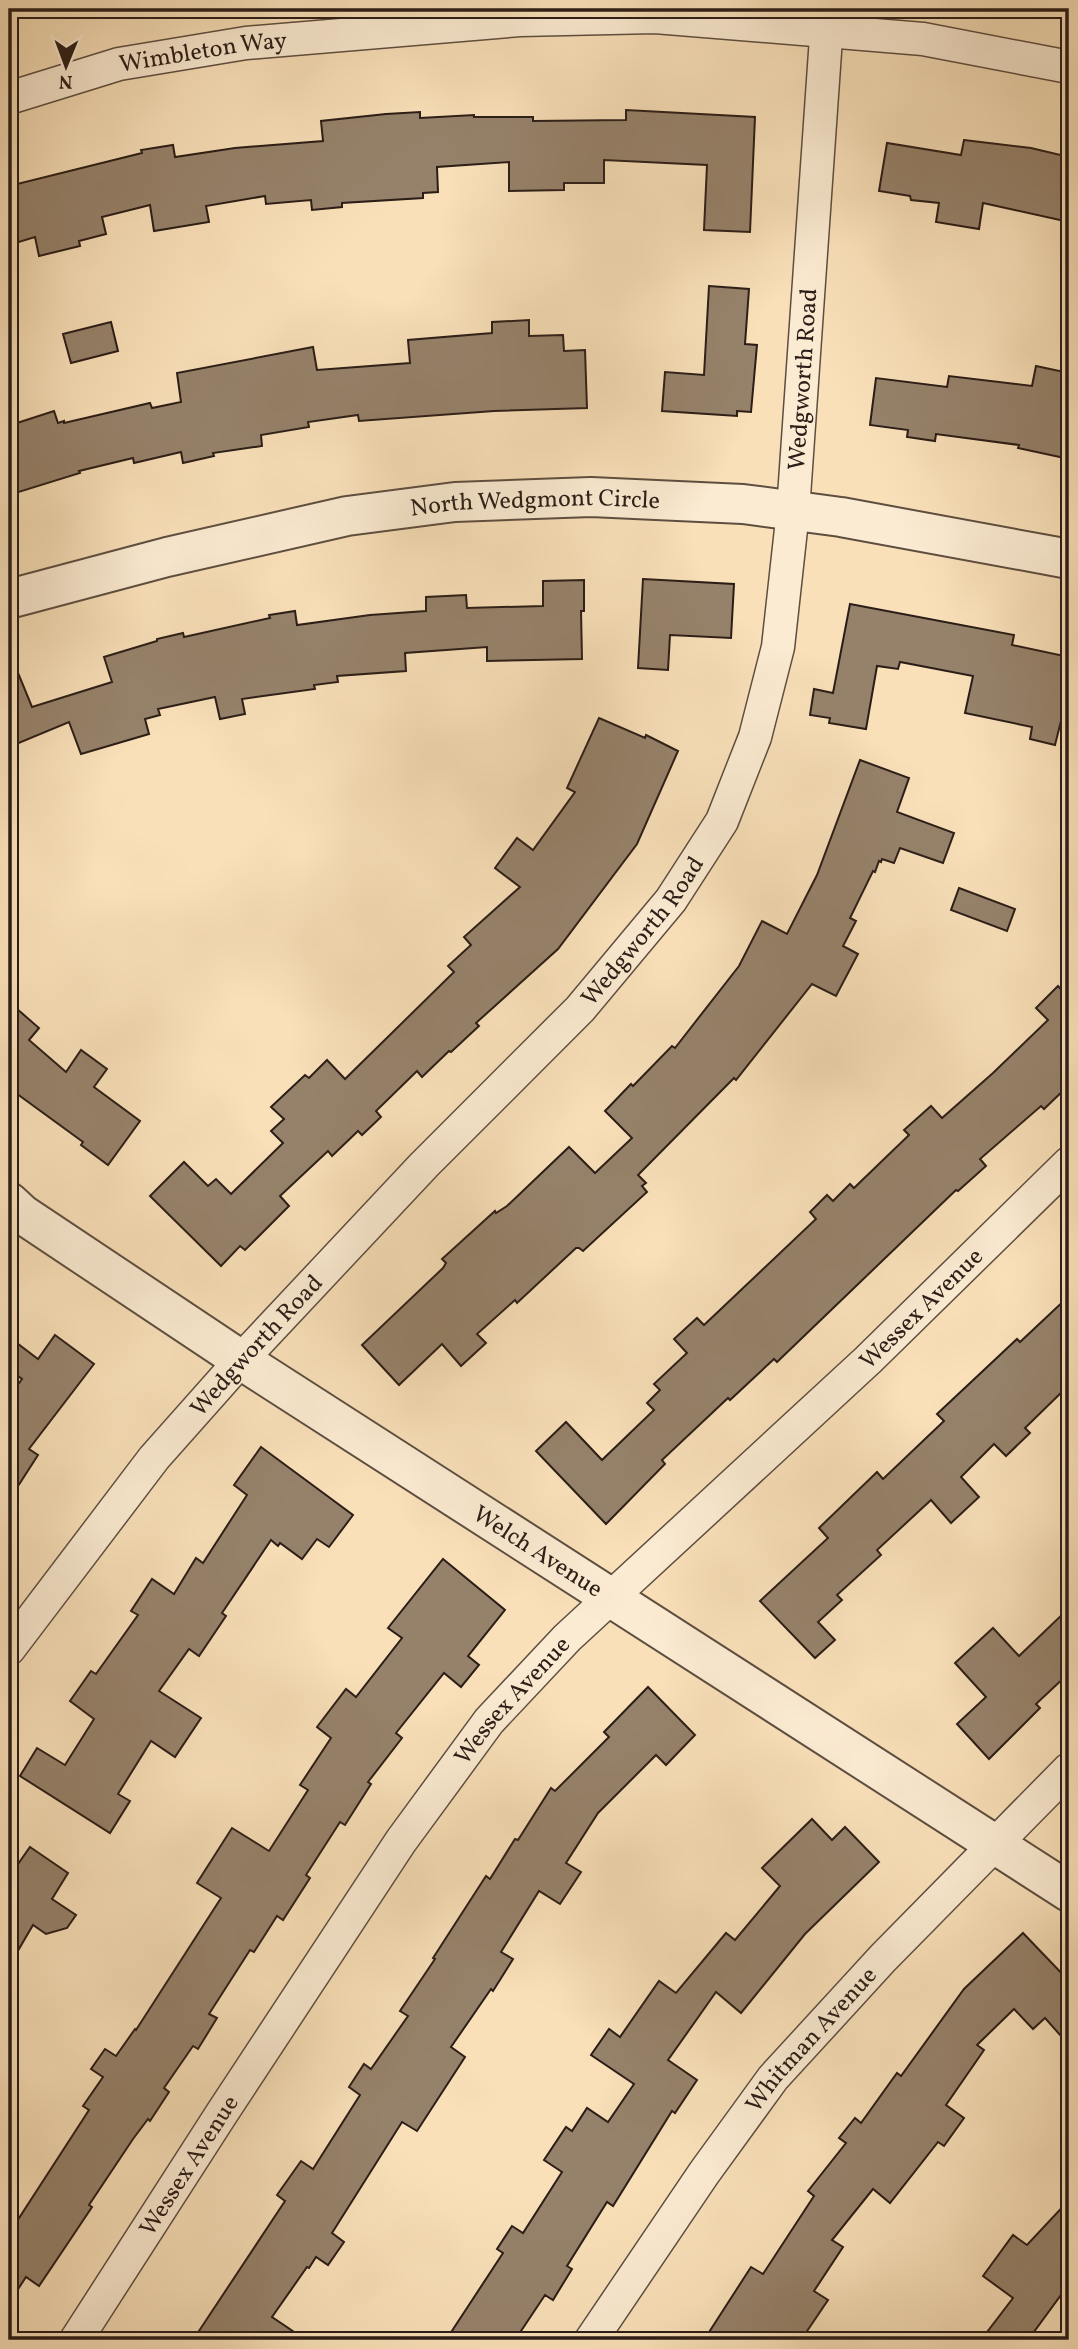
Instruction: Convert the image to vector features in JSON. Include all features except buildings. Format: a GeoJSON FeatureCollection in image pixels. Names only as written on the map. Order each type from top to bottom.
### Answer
{"type":"FeatureCollection","features":[{"type":"Feature","properties":{"kind":"street","name":"Wimbleton Way"},"geometry":{"type":"LineString","coordinates":[[9,98],[119,64],[246,43],[520,20],[655,17],[827,20],[1069,67]]}},
{"type":"Feature","properties":{"kind":"street","name":"Wedgworth Road"},"geometry":{"type":"LineString","coordinates":[[9,1649],[154,1458],[241,1360],[424,1165],[580,1009],[671,900],[722,821],[754,737],[778,647],[793,511],[827,20]]}},
{"type":"Feature","properties":{"kind":"street","name":"North Wedgmont Circle"},"geometry":{"type":"LineString","coordinates":[[9,599],[167,557],[348,516],[455,502],[591,497],[743,504],[841,517],[1069,559]]}},
{"type":"Feature","properties":{"kind":"street","name":"Wessex Avenue"},"geometry":{"type":"LineString","coordinates":[[76,2340],[409,1830],[489,1721],[566,1638],[868,1360],[1069,1163]]}},
{"type":"Feature","properties":{"kind":"street","name":"Welch Avenue"},"geometry":{"type":"LineString","coordinates":[[9,1202],[22,1214],[241,1360],[1069,1892]]}},
{"type":"Feature","properties":{"kind":"street","name":"Whitman Avenue"},"geometry":{"type":"LineString","coordinates":[[591,2340],[704,2173],[773,2078],[883,1958],[1069,1769]]}}]}
